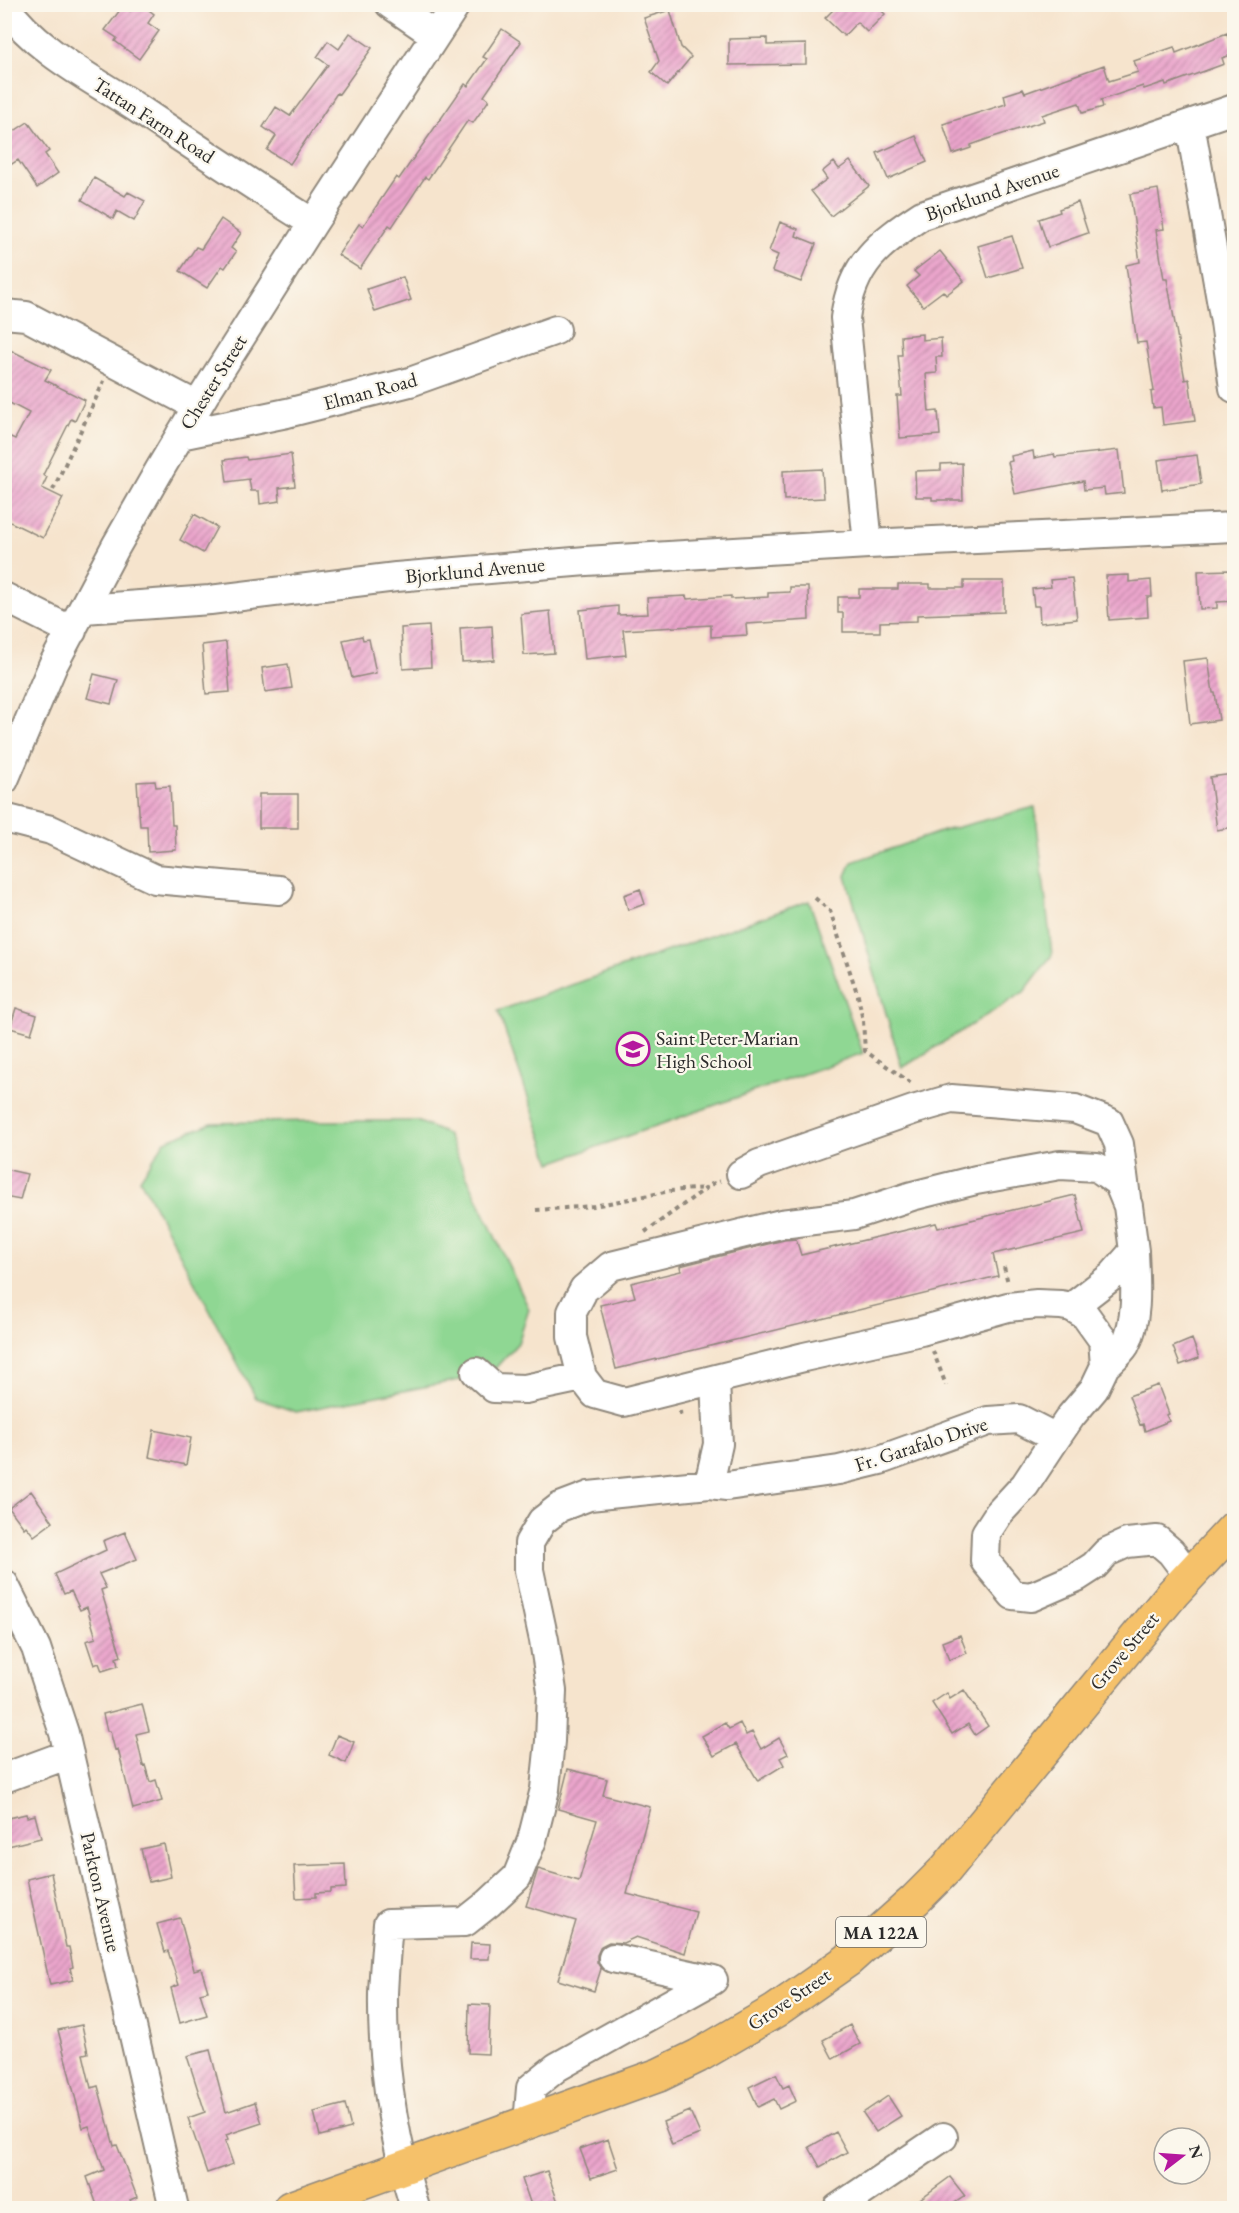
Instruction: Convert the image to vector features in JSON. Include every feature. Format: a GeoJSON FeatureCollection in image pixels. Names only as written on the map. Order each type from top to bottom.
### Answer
{"type":"FeatureCollection","features":[{"type":"Feature","properties":{"kind":"main road","name":"Grove Street"},"geometry":{"type":"LineString","coordinates":[[290,2208],[659,2075],[698,2056],[775,2011],[848,1960],[882,1931],[946,1869],[1123,1653],[1234,1528]]}},
{"type":"Feature","properties":{"kind":"street"},"geometry":{"type":"LineString","coordinates":[[390,4],[435,35]]}},
{"type":"Feature","properties":{"kind":"street","name":"Chester Street"},"geometry":{"type":"LineString","coordinates":[[4,780],[53,665],[116,546],[180,435],[313,223],[456,4]]}},
{"type":"Feature","properties":{"kind":"street","name":"Tattan Farm Road"},"geometry":{"type":"LineString","coordinates":[[4,5],[25,30],[74,68],[254,187],[313,223]]}},
{"type":"Feature","properties":{"kind":"street","name":"Bjorklund Avenue"},"geometry":{"type":"LineString","coordinates":[[868,544],[845,318],[852,284],[871,254],[892,235],[922,215],[1234,109]]}},
{"type":"Feature","properties":{"kind":"street"},"geometry":{"type":"LineString","coordinates":[[1190,124],[1230,321],[1234,388]]}},
{"type":"Feature","properties":{"kind":"street"},"geometry":{"type":"LineString","coordinates":[[4,314],[26,316],[197,406]]}},
{"type":"Feature","properties":{"kind":"street","name":"Elman Road"},"geometry":{"type":"LineString","coordinates":[[180,435],[287,413],[410,381],[556,330]]}},
{"type":"Feature","properties":{"kind":"street","name":"Bjorklund Avenue"},"geometry":{"type":"LineString","coordinates":[[78,620],[210,600],[396,577],[586,561],[868,544],[1234,527]]}},
{"type":"Feature","properties":{"kind":"street"},"geometry":{"type":"LineString","coordinates":[[4,597],[78,620]]}},
{"type":"Feature","properties":{"kind":"street"},"geometry":{"type":"LineString","coordinates":[[4,818],[51,830],[155,879],[279,890]]}},
{"type":"Feature","properties":{"kind":"street"},"geometry":{"type":"LineString","coordinates":[[741,1174],[759,1164],[951,1099],[1075,1109],[1109,1122],[1119,1144],[1134,1251],[1135,1284],[1132,1323],[1124,1346],[1105,1366],[1094,1389],[1071,1416],[1025,1485],[999,1513],[986,1533],[985,1561],[1013,1595],[1031,1597],[1058,1586],[1094,1566],[1107,1552],[1127,1543],[1157,1540],[1171,1552],[1189,1576]]}},
{"type":"Feature","properties":{"kind":"street"},"geometry":{"type":"LineString","coordinates":[[1105,1366],[1103,1340],[1085,1315],[1072,1307],[1037,1304],[1008,1307],[978,1314],[950,1324],[804,1357],[716,1381],[624,1402],[595,1394],[582,1377],[572,1337],[572,1312],[584,1289],[611,1266],[781,1224],[855,1215],[912,1196],[976,1180],[1060,1165],[1097,1167],[1118,1182],[1128,1206]]}},
{"type":"Feature","properties":{"kind":"street"},"geometry":{"type":"LineString","coordinates":[[1072,1307],[1112,1276],[1134,1251]]}},
{"type":"Feature","properties":{"kind":"street"},"geometry":{"type":"LineString","coordinates":[[476,1372],[494,1388],[525,1389],[582,1377]]}},
{"type":"Feature","properties":{"kind":"street"},"geometry":{"type":"LineString","coordinates":[[709,1484],[717,1444],[716,1381]]}},
{"type":"Feature","properties":{"kind":"street","name":"Fr. Garafalo Drive"},"geometry":{"type":"LineString","coordinates":[[402,2168],[387,2072],[383,1994],[388,1924],[465,1922],[518,1877],[532,1840],[545,1789],[550,1741],[552,1691],[529,1570],[529,1543],[542,1521],[560,1507],[589,1496],[709,1484],[727,1486],[839,1470],[880,1460],[988,1421],[1019,1419],[1056,1438]]}},
{"type":"Feature","properties":{"kind":"street","name":"Parkton Avenue"},"geometry":{"type":"LineString","coordinates":[[4,1584],[36,1648],[69,1754],[174,2208]]}},
{"type":"Feature","properties":{"kind":"street"},"geometry":{"type":"LineString","coordinates":[[4,1778],[69,1754]]}},
{"type":"Feature","properties":{"kind":"street"},"geometry":{"type":"LineString","coordinates":[[528,2124],[531,2088],[556,2067],[714,1980],[613,1958]]}},
{"type":"Feature","properties":{"kind":"street"},"geometry":{"type":"LineString","coordinates":[[838,2208],[943,2138]]}},
{"type":"Feature","properties":{"kind":"street"},"geometry":{"type":"LineString","coordinates":[[402,2168],[415,2208]]}},
{"type":"Feature","properties":{"kind":"path"},"geometry":{"type":"LineString","coordinates":[[53,489],[104,381]]}},
{"type":"Feature","properties":{"kind":"path"},"geometry":{"type":"LineString","coordinates":[[815,898],[830,911],[858,996],[863,1021],[865,1051],[939,1103]]}},
{"type":"Feature","properties":{"kind":"path"},"geometry":{"type":"LineString","coordinates":[[644,1234],[712,1184],[741,1174]]}},
{"type":"Feature","properties":{"kind":"path"},"geometry":{"type":"LineString","coordinates":[[537,1210],[594,1206],[670,1191],[706,1188]]}},
{"type":"Feature","properties":{"kind":"path"},"geometry":{"type":"LineString","coordinates":[[931,1341],[935,1360],[946,1385]]}},
{"type":"Feature","properties":{"kind":"green space"},"geometry":{"type":"Polygon","coordinates":[[[1035,807],[1052,955],[1024,992],[902,1068],[846,876],[852,862],[943,831],[1035,807]]]}},
{"type":"Feature","properties":{"kind":"green space"},"geometry":{"type":"Polygon","coordinates":[[[809,901],[863,1053],[551,1163],[498,1011],[809,901]]]}},
{"type":"Feature","properties":{"kind":"green space"},"geometry":{"type":"Polygon","coordinates":[[[417,1121],[447,1134],[529,1309],[518,1343],[490,1374],[296,1412],[256,1398],[140,1179],[165,1141],[212,1123],[417,1121]]]}},
{"type":"Feature","properties":{"kind":"building"},"geometry":{"type":"Polygon","coordinates":[[[135,4],[141,4],[154,14],[148,23],[159,31],[139,59],[115,41],[117,38],[105,30],[123,6],[130,11],[135,4]]]}},
{"type":"Feature","properties":{"kind":"building"},"geometry":{"type":"Polygon","coordinates":[[[839,4],[875,4],[885,14],[867,32],[857,22],[844,36],[825,18],[839,4]]]}},
{"type":"Feature","properties":{"kind":"building"},"geometry":{"type":"Polygon","coordinates":[[[670,10],[681,47],[691,57],[667,86],[651,72],[659,61],[644,18],[670,10]]]}},
{"type":"Feature","properties":{"kind":"building"},"geometry":{"type":"Polygon","coordinates":[[[502,29],[521,42],[484,96],[489,100],[473,123],[468,120],[428,179],[425,177],[392,227],[389,225],[360,269],[338,255],[359,224],[363,226],[396,177],[399,179],[465,84],[468,86],[487,59],[483,57],[502,29]]]}},
{"type":"Feature","properties":{"kind":"building"},"geometry":{"type":"Polygon","coordinates":[[[350,33],[372,48],[339,94],[337,93],[290,164],[267,150],[276,136],[263,127],[276,107],[290,116],[328,65],[317,57],[328,41],[339,49],[350,33]]]}},
{"type":"Feature","properties":{"kind":"building"},"geometry":{"type":"Polygon","coordinates":[[[1227,33],[1234,54],[1222,58],[1224,64],[1166,85],[1165,82],[1144,89],[1143,86],[1101,100],[1103,107],[1082,113],[1079,103],[1042,115],[1044,121],[990,138],[953,154],[943,124],[1006,104],[1004,95],[1023,89],[1025,93],[1104,65],[1109,81],[1138,72],[1134,61],[1174,47],[1176,53],[1227,33]]]}},
{"type":"Feature","properties":{"kind":"building"},"geometry":{"type":"Polygon","coordinates":[[[767,38],[767,45],[806,44],[806,64],[729,65],[729,39],[767,38]]]}},
{"type":"Feature","properties":{"kind":"building"},"geometry":{"type":"Polygon","coordinates":[[[28,122],[49,151],[45,154],[58,173],[37,188],[18,160],[4,169],[4,138],[28,122]]]}},
{"type":"Feature","properties":{"kind":"building"},"geometry":{"type":"Polygon","coordinates":[[[916,136],[927,162],[888,179],[877,153],[916,136]]]}},
{"type":"Feature","properties":{"kind":"building"},"geometry":{"type":"Polygon","coordinates":[[[850,161],[869,186],[831,216],[811,191],[827,179],[822,172],[834,162],[839,169],[850,161]]]}},
{"type":"Feature","properties":{"kind":"building"},"geometry":{"type":"Polygon","coordinates":[[[94,178],[125,196],[128,192],[145,201],[134,221],[117,211],[113,219],[82,200],[94,178]]]}},
{"type":"Feature","properties":{"kind":"building"},"geometry":{"type":"Polygon","coordinates":[[[1158,189],[1164,229],[1156,230],[1185,380],[1189,379],[1195,421],[1163,425],[1161,407],[1153,408],[1151,392],[1154,391],[1146,342],[1137,343],[1126,265],[1140,262],[1130,194],[1158,189]]]}},
{"type":"Feature","properties":{"kind":"building"},"geometry":{"type":"Polygon","coordinates":[[[1078,202],[1088,233],[1048,247],[1039,219],[1060,212],[1059,209],[1078,202]]]}},
{"type":"Feature","properties":{"kind":"building"},"geometry":{"type":"Polygon","coordinates":[[[221,219],[241,233],[231,248],[236,252],[225,268],[222,266],[207,288],[180,271],[196,247],[201,249],[221,219]]]}},
{"type":"Feature","properties":{"kind":"building"},"geometry":{"type":"Polygon","coordinates":[[[780,222],[798,229],[796,236],[816,244],[801,282],[772,271],[778,255],[769,251],[780,222]]]}},
{"type":"Feature","properties":{"kind":"building"},"geometry":{"type":"Polygon","coordinates":[[[1012,236],[1022,268],[988,278],[978,246],[1012,236]]]}},
{"type":"Feature","properties":{"kind":"building"},"geometry":{"type":"Polygon","coordinates":[[[940,251],[964,281],[946,295],[943,291],[923,306],[907,286],[919,276],[914,271],[940,251]]]}},
{"type":"Feature","properties":{"kind":"building"},"geometry":{"type":"Polygon","coordinates":[[[403,277],[411,300],[375,312],[367,289],[403,277]]]}},
{"type":"Feature","properties":{"kind":"building"},"geometry":{"type":"Polygon","coordinates":[[[922,334],[922,340],[941,338],[942,357],[936,357],[937,373],[926,374],[929,412],[938,411],[940,435],[900,438],[897,396],[902,396],[898,355],[902,355],[901,336],[922,334]]]}},
{"type":"Feature","properties":{"kind":"building"},"geometry":{"type":"Polygon","coordinates":[[[4,347],[51,370],[45,380],[85,400],[75,421],[71,419],[43,475],[47,477],[42,488],[63,498],[43,538],[4,519],[4,434],[15,439],[29,413],[4,400],[4,347]]]}},
{"type":"Feature","properties":{"kind":"building"},"geometry":{"type":"Polygon","coordinates":[[[1119,450],[1124,493],[1105,495],[1104,488],[1084,490],[1083,481],[1015,494],[1008,462],[1012,461],[1011,456],[1033,451],[1034,458],[1054,454],[1055,457],[1119,450]]]}},
{"type":"Feature","properties":{"kind":"building"},"geometry":{"type":"Polygon","coordinates":[[[291,454],[295,486],[279,488],[280,501],[260,504],[259,491],[251,491],[249,479],[227,482],[224,460],[246,457],[247,460],[291,454]]]}},
{"type":"Feature","properties":{"kind":"building"},"geometry":{"type":"Polygon","coordinates":[[[1197,455],[1201,484],[1162,490],[1158,460],[1197,455]]]}},
{"type":"Feature","properties":{"kind":"building"},"geometry":{"type":"Polygon","coordinates":[[[962,463],[963,500],[932,500],[932,497],[916,497],[915,471],[941,470],[941,464],[962,463]]]}},
{"type":"Feature","properties":{"kind":"building"},"geometry":{"type":"Polygon","coordinates":[[[822,469],[824,498],[784,500],[783,471],[822,469]]]}},
{"type":"Feature","properties":{"kind":"building"},"geometry":{"type":"Polygon","coordinates":[[[194,514],[217,527],[203,553],[180,540],[194,514]]]}},
{"type":"Feature","properties":{"kind":"building"},"geometry":{"type":"Polygon","coordinates":[[[1231,570],[1231,575],[1234,575],[1234,601],[1217,602],[1217,608],[1200,609],[1198,571],[1231,570]]]}},
{"type":"Feature","properties":{"kind":"building"},"geometry":{"type":"Polygon","coordinates":[[[1129,575],[1129,582],[1151,580],[1152,597],[1147,597],[1148,617],[1109,620],[1106,576],[1129,575]]]}},
{"type":"Feature","properties":{"kind":"building"},"geometry":{"type":"Polygon","coordinates":[[[1072,578],[1077,619],[1040,623],[1039,606],[1034,606],[1032,589],[1051,587],[1050,580],[1072,578]]]}},
{"type":"Feature","properties":{"kind":"building"},"geometry":{"type":"Polygon","coordinates":[[[964,581],[1004,581],[1004,612],[917,615],[917,621],[880,622],[880,632],[843,632],[843,613],[838,613],[838,597],[859,597],[859,589],[898,589],[898,584],[930,584],[930,588],[964,588],[964,581]]]}},
{"type":"Feature","properties":{"kind":"building"},"geometry":{"type":"Polygon","coordinates":[[[790,587],[808,587],[809,620],[746,624],[747,635],[711,637],[711,625],[623,630],[626,655],[585,659],[580,610],[618,606],[618,615],[648,614],[647,598],[768,597],[768,593],[790,592],[790,587]]]}},
{"type":"Feature","properties":{"kind":"building"},"geometry":{"type":"Polygon","coordinates":[[[550,611],[554,653],[524,655],[521,614],[550,611]]]}},
{"type":"Feature","properties":{"kind":"building"},"geometry":{"type":"Polygon","coordinates":[[[429,626],[431,667],[403,669],[401,628],[429,626]]]}},
{"type":"Feature","properties":{"kind":"building"},"geometry":{"type":"Polygon","coordinates":[[[492,626],[494,660],[462,662],[460,628],[492,626]]]}},
{"type":"Feature","properties":{"kind":"building"},"geometry":{"type":"Polygon","coordinates":[[[362,636],[363,640],[369,639],[376,673],[352,678],[343,640],[362,636]]]}},
{"type":"Feature","properties":{"kind":"building"},"geometry":{"type":"Polygon","coordinates":[[[226,642],[230,692],[206,694],[202,645],[226,642]]]}},
{"type":"Feature","properties":{"kind":"building"},"geometry":{"type":"Polygon","coordinates":[[[1208,658],[1219,720],[1190,724],[1183,661],[1208,658]]]}},
{"type":"Feature","properties":{"kind":"building"},"geometry":{"type":"Polygon","coordinates":[[[288,664],[292,688],[265,692],[262,668],[288,664]]]}},
{"type":"Feature","properties":{"kind":"building"},"geometry":{"type":"Polygon","coordinates":[[[94,674],[118,680],[111,704],[87,698],[94,674]]]}},
{"type":"Feature","properties":{"kind":"building"},"geometry":{"type":"Polygon","coordinates":[[[1234,774],[1234,827],[1217,830],[1210,777],[1234,774]]]}},
{"type":"Feature","properties":{"kind":"building"},"geometry":{"type":"Polygon","coordinates":[[[155,781],[156,787],[170,786],[176,850],[148,852],[147,826],[140,826],[137,782],[155,781]]]}},
{"type":"Feature","properties":{"kind":"building"},"geometry":{"type":"Polygon","coordinates":[[[259,794],[298,794],[298,828],[259,828],[259,794]]]}},
{"type":"Feature","properties":{"kind":"building"},"geometry":{"type":"Polygon","coordinates":[[[640,889],[645,904],[628,910],[624,895],[640,889]]]}},
{"type":"Feature","properties":{"kind":"building"},"geometry":{"type":"Polygon","coordinates":[[[16,1008],[37,1015],[31,1034],[10,1028],[16,1008]]]}},
{"type":"Feature","properties":{"kind":"building"},"geometry":{"type":"Polygon","coordinates":[[[4,1169],[27,1174],[20,1200],[4,1197],[4,1169]]]}},
{"type":"Feature","properties":{"kind":"building"},"geometry":{"type":"Polygon","coordinates":[[[1075,1195],[1084,1233],[993,1254],[998,1276],[616,1369],[600,1305],[635,1297],[631,1283],[681,1271],[680,1266],[784,1240],[796,1239],[801,1255],[936,1223],[938,1228],[1075,1195]]]}},
{"type":"Feature","properties":{"kind":"building"},"geometry":{"type":"Polygon","coordinates":[[[1192,1339],[1199,1358],[1180,1365],[1173,1347],[1192,1339]]]}},
{"type":"Feature","properties":{"kind":"building"},"geometry":{"type":"Polygon","coordinates":[[[1158,1385],[1169,1414],[1166,1415],[1169,1421],[1145,1431],[1143,1424],[1140,1425],[1129,1396],[1158,1385]]]}},
{"type":"Feature","properties":{"kind":"building"},"geometry":{"type":"Polygon","coordinates":[[[154,1430],[191,1438],[186,1465],[149,1457],[154,1430]]]}},
{"type":"Feature","properties":{"kind":"building"},"geometry":{"type":"Polygon","coordinates":[[[31,1491],[53,1522],[34,1536],[26,1526],[24,1528],[9,1508],[31,1491]]]}},
{"type":"Feature","properties":{"kind":"building"},"geometry":{"type":"Polygon","coordinates":[[[125,1532],[137,1559],[99,1574],[106,1588],[101,1590],[121,1656],[116,1658],[118,1666],[102,1671],[99,1663],[94,1665],[86,1641],[96,1638],[87,1607],[80,1610],[71,1591],[64,1594],[55,1574],[106,1550],[103,1541],[125,1532]]]}},
{"type":"Feature","properties":{"kind":"building"},"geometry":{"type":"Polygon","coordinates":[[[960,1635],[967,1653],[949,1660],[942,1642],[960,1635]]]}},
{"type":"Feature","properties":{"kind":"building"},"geometry":{"type":"Polygon","coordinates":[[[964,1690],[988,1726],[975,1735],[968,1724],[952,1734],[932,1703],[947,1693],[950,1699],[964,1690]]]}},
{"type":"Feature","properties":{"kind":"building"},"geometry":{"type":"Polygon","coordinates":[[[142,1704],[149,1731],[136,1734],[143,1766],[145,1765],[150,1782],[156,1780],[162,1801],[133,1809],[118,1749],[115,1750],[103,1714],[142,1704]]]}},
{"type":"Feature","properties":{"kind":"building"},"geometry":{"type":"Polygon","coordinates":[[[725,1723],[729,1729],[740,1723],[746,1735],[752,1732],[761,1749],[779,1738],[788,1754],[780,1758],[784,1765],[758,1781],[736,1744],[714,1756],[702,1736],[725,1723]]]}},
{"type":"Feature","properties":{"kind":"building"},"geometry":{"type":"Polygon","coordinates":[[[337,1735],[354,1742],[346,1763],[329,1755],[337,1735]]]}},
{"type":"Feature","properties":{"kind":"building"},"geometry":{"type":"Polygon","coordinates":[[[568,1769],[607,1779],[603,1795],[650,1807],[627,1894],[696,1912],[685,1953],[636,1937],[623,1943],[609,1942],[601,1946],[597,1962],[601,1969],[594,1991],[558,1980],[576,1921],[526,1906],[538,1869],[579,1881],[597,1820],[558,1809],[568,1769]]]}},
{"type":"Feature","properties":{"kind":"building"},"geometry":{"type":"Polygon","coordinates":[[[26,1814],[27,1817],[35,1815],[41,1838],[4,1847],[4,1819],[26,1814]]]}},
{"type":"Feature","properties":{"kind":"building"},"geometry":{"type":"Polygon","coordinates":[[[164,1844],[171,1877],[149,1882],[141,1849],[164,1844]]]}},
{"type":"Feature","properties":{"kind":"building"},"geometry":{"type":"Polygon","coordinates":[[[345,1864],[346,1888],[316,1893],[316,1897],[296,1898],[294,1866],[345,1864]]]}},
{"type":"Feature","properties":{"kind":"building"},"geometry":{"type":"Polygon","coordinates":[[[51,1873],[66,1947],[69,1947],[73,1980],[50,1985],[27,1879],[51,1873]]]}},
{"type":"Feature","properties":{"kind":"building"},"geometry":{"type":"Polygon","coordinates":[[[180,1918],[194,1970],[201,1968],[208,1991],[200,1993],[207,2015],[180,2023],[171,1988],[179,1985],[168,1951],[165,1952],[157,1924],[180,1918]]]}},
{"type":"Feature","properties":{"kind":"building"},"geometry":{"type":"Polygon","coordinates":[[[471,1943],[490,1944],[489,1959],[470,1959],[471,1943]]]}},
{"type":"Feature","properties":{"kind":"building"},"geometry":{"type":"Polygon","coordinates":[[[469,2004],[490,2005],[488,2054],[468,2053],[469,2004]]]}},
{"type":"Feature","properties":{"kind":"building"},"geometry":{"type":"Polygon","coordinates":[[[82,2025],[88,2053],[83,2054],[91,2088],[98,2086],[114,2146],[117,2145],[137,2197],[130,2200],[132,2204],[120,2208],[113,2208],[111,2203],[98,2208],[87,2177],[104,2170],[89,2126],[83,2128],[58,2030],[82,2025]]]}},
{"type":"Feature","properties":{"kind":"building"},"geometry":{"type":"Polygon","coordinates":[[[850,2025],[860,2044],[833,2059],[823,2040],[850,2025]]]}},
{"type":"Feature","properties":{"kind":"building"},"geometry":{"type":"Polygon","coordinates":[[[210,2050],[226,2112],[255,2102],[262,2123],[226,2135],[228,2140],[225,2141],[233,2164],[207,2173],[188,2118],[205,2112],[187,2056],[210,2050]]]}},
{"type":"Feature","properties":{"kind":"building"},"geometry":{"type":"Polygon","coordinates":[[[776,2074],[783,2088],[789,2085],[796,2101],[779,2109],[774,2099],[758,2107],[749,2087],[776,2074]]]}},
{"type":"Feature","properties":{"kind":"building"},"geometry":{"type":"Polygon","coordinates":[[[888,2096],[901,2116],[876,2132],[863,2113],[888,2096]]]}},
{"type":"Feature","properties":{"kind":"building"},"geometry":{"type":"Polygon","coordinates":[[[345,2104],[351,2128],[320,2136],[314,2112],[345,2104]]]}},
{"type":"Feature","properties":{"kind":"building"},"geometry":{"type":"Polygon","coordinates":[[[690,2111],[700,2134],[672,2145],[663,2122],[690,2111]]]}},
{"type":"Feature","properties":{"kind":"building"},"geometry":{"type":"Polygon","coordinates":[[[836,2132],[847,2152],[820,2167],[809,2147],[836,2132]]]}},
{"type":"Feature","properties":{"kind":"building"},"geometry":{"type":"Polygon","coordinates":[[[608,2139],[618,2169],[591,2178],[580,2149],[608,2139]]]}},
{"type":"Feature","properties":{"kind":"building"},"geometry":{"type":"Polygon","coordinates":[[[547,2171],[560,2208],[532,2208],[522,2179],[547,2171]]]}},
{"type":"Feature","properties":{"kind":"building"},"geometry":{"type":"Polygon","coordinates":[[[950,2177],[965,2196],[947,2208],[926,2208],[920,2199],[950,2177]]]}},
{"type":"Feature","properties":{"kind":"place","name":"Saint Peter-Marian High School"},"geometry":{"type":"Point","coordinates":[633,1049]}}]}
